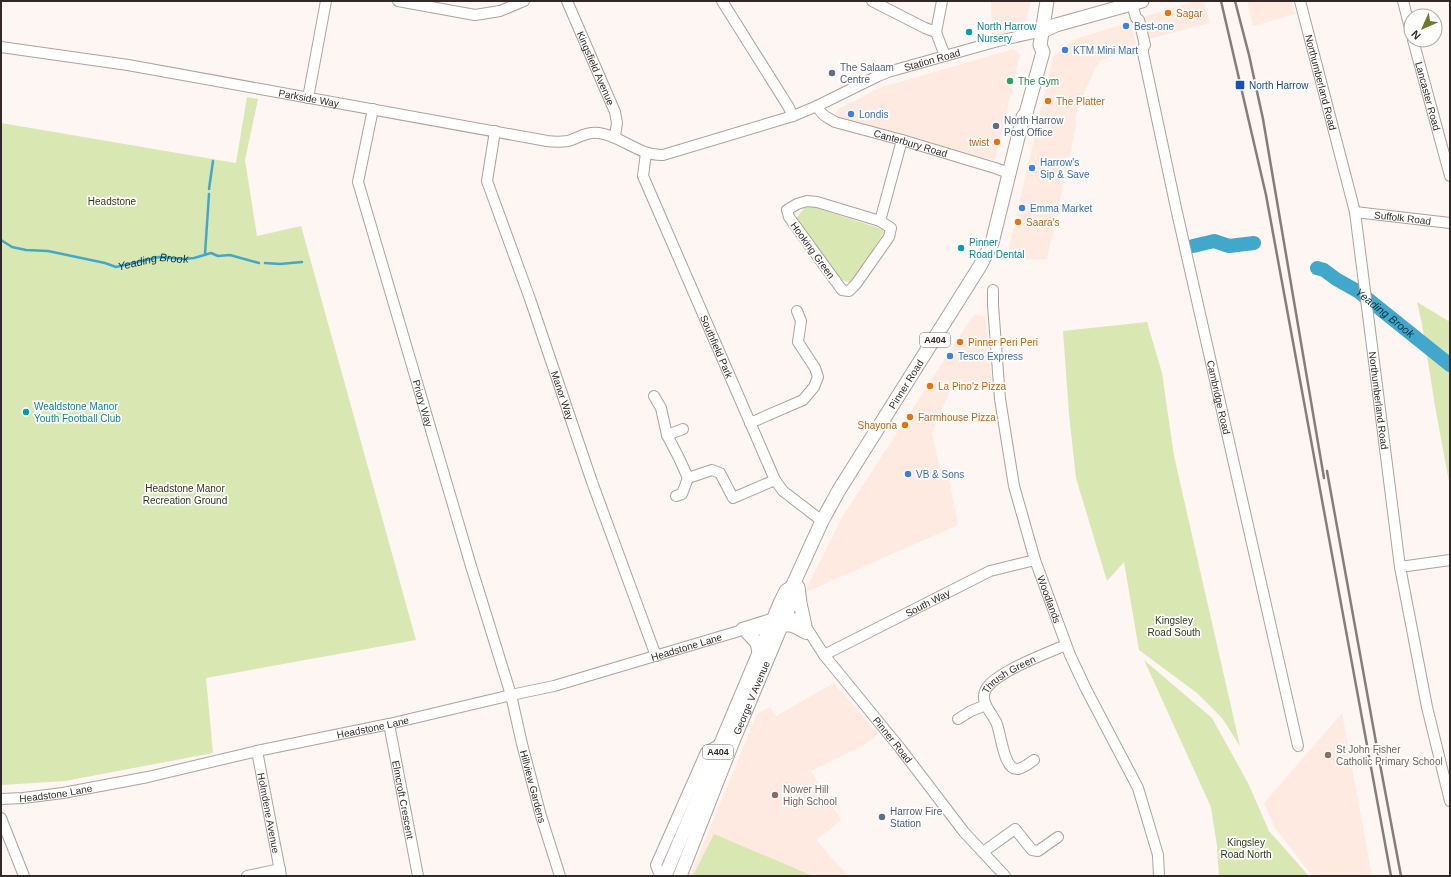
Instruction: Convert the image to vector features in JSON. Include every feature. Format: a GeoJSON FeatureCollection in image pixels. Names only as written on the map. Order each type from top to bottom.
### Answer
{"type":"FeatureCollection","features":[{"type":"Feature","properties":{"kind":"main road","name":"Pinner Road"},"geometry":{"type":"LineString","coordinates":[[777,622],[786,591],[794,582],[822,521],[861,455],[980,266],[992,243],[1023,117],[1026,113],[1043,52],[1040,45],[1047,1]]}},
{"type":"Feature","properties":{"kind":"main road","name":"Station Road"},"geometry":{"type":"LineString","coordinates":[[1043,31],[1056,25],[1137,3]]}},
{"type":"Feature","properties":{"kind":"main road"},"geometry":{"type":"LineString","coordinates":[[794,582],[807,631]]}},
{"type":"Feature","properties":{"kind":"main road","name":"George V Avenue"},"geometry":{"type":"LineString","coordinates":[[665,876],[759,652],[777,622]]}},
{"type":"Feature","properties":{"kind":"main road","name":"George V Avenue"},"geometry":{"type":"LineString","coordinates":[[680,876],[733,741],[777,622]]}},
{"type":"Feature","properties":{"kind":"main road"},"geometry":{"type":"LineString","coordinates":[[743,631],[756,641],[759,652]]}},
{"type":"Feature","properties":{"kind":"main road"},"geometry":{"type":"LineString","coordinates":[[683,833],[698,832]]}},
{"type":"Feature","properties":{"kind":"street"},"geometry":{"type":"LineString","coordinates":[[308,98],[326,1]]}},
{"type":"Feature","properties":{"kind":"street"},"geometry":{"type":"LineString","coordinates":[[398,1],[475,15],[500,11],[524,1]]}},
{"type":"Feature","properties":{"kind":"street","name":"Kingsfield Avenue"},"geometry":{"type":"LineString","coordinates":[[567,1],[615,112],[617,123],[615,136]]}},
{"type":"Feature","properties":{"kind":"street"},"geometry":{"type":"LineString","coordinates":[[722,1],[793,116]]}},
{"type":"Feature","properties":{"kind":"street"},"geometry":{"type":"LineString","coordinates":[[872,1],[936,32]]}},
{"type":"Feature","properties":{"kind":"street"},"geometry":{"type":"LineString","coordinates":[[942,1],[936,32],[945,56]]}},
{"type":"Feature","properties":{"kind":"street","name":"Northumberland Road"},"geometry":{"type":"LineString","coordinates":[[1300,1],[1355,212],[1366,287],[1400,567],[1427,707],[1450,801]]}},
{"type":"Feature","properties":{"kind":"street","name":"Cambridge Road"},"geometry":{"type":"LineString","coordinates":[[1137,3],[1136,18],[1139,20],[1144,45],[1143,48],[1176,208],[1298,746]]}},
{"type":"Feature","properties":{"kind":"street","name":"Station Road"},"geometry":{"type":"LineString","coordinates":[[615,136],[646,153],[654,156],[663,155],[793,116],[878,76],[945,56],[1043,31]]}},
{"type":"Feature","properties":{"kind":"street","name":"Parkside Way"},"geometry":{"type":"LineString","coordinates":[[1,47],[134,66],[556,142],[567,141],[598,132],[615,136]]}},
{"type":"Feature","properties":{"kind":"street","name":"Lancaster Road"},"geometry":{"type":"LineString","coordinates":[[1415,48],[1450,176]]}},
{"type":"Feature","properties":{"kind":"street","name":"Canterbury Road"},"geometry":{"type":"LineString","coordinates":[[817,106],[825,118],[835,122],[902,140],[1009,173]]}},
{"type":"Feature","properties":{"kind":"street","name":"Priory Way"},"geometry":{"type":"LineString","coordinates":[[373,110],[358,182],[471,566],[511,695]]}},
{"type":"Feature","properties":{"kind":"street","name":"Manor Way"},"geometry":{"type":"LineString","coordinates":[[495,131],[487,181],[530,299],[592,482],[656,656]]}},
{"type":"Feature","properties":{"kind":"street"},"geometry":{"type":"LineString","coordinates":[[880,221],[902,140]]}},
{"type":"Feature","properties":{"kind":"street","name":"Southfield Park"},"geometry":{"type":"LineString","coordinates":[[646,153],[643,176],[775,480],[783,491],[822,521]]}},
{"type":"Feature","properties":{"kind":"street","name":"Hooking Green"},"geometry":{"type":"LineString","coordinates":[[807,201],[817,202],[880,221],[891,228],[889,237],[849,292],[842,290],[789,217],[787,210],[797,204],[807,201]]}},
{"type":"Feature","properties":{"kind":"street","name":"Suffolk Road"},"geometry":{"type":"LineString","coordinates":[[1355,212],[1450,223]]}},
{"type":"Feature","properties":{"kind":"street","name":"Woodlands"},"geometry":{"type":"LineString","coordinates":[[993,290],[988,304],[1000,399],[1014,486],[1035,560],[1066,645],[1086,689],[1138,788],[1158,855],[1159,876]]}},
{"type":"Feature","properties":{"kind":"street"},"geometry":{"type":"LineString","coordinates":[[750,423],[803,400],[814,387],[818,377],[815,368],[798,342],[801,321],[797,311]]}},
{"type":"Feature","properties":{"kind":"street"},"geometry":{"type":"LineString","coordinates":[[654,396],[661,408],[667,435],[688,478],[682,494],[676,496]]}},
{"type":"Feature","properties":{"kind":"street"},"geometry":{"type":"LineString","coordinates":[[667,435],[682,429]]}},
{"type":"Feature","properties":{"kind":"street"},"geometry":{"type":"LineString","coordinates":[[688,478],[712,470],[720,473],[733,498],[775,480]]}},
{"type":"Feature","properties":{"kind":"street","name":"South Way"},"geometry":{"type":"LineString","coordinates":[[824,655],[990,571],[1035,560]]}},
{"type":"Feature","properties":{"kind":"street"},"geometry":{"type":"LineString","coordinates":[[1400,567],[1450,560]]}},
{"type":"Feature","properties":{"kind":"street"},"geometry":{"type":"LineString","coordinates":[[777,622],[793,627],[805,634],[807,631]]}},
{"type":"Feature","properties":{"kind":"street","name":"Headstone Lane"},"geometry":{"type":"LineString","coordinates":[[1,799],[63,793],[148,777],[257,751],[389,724],[554,686],[777,622]]}},
{"type":"Feature","properties":{"kind":"street","name":"Pinner Road"},"geometry":{"type":"LineString","coordinates":[[807,631],[824,655],[900,748],[964,832],[1005,876]]}},
{"type":"Feature","properties":{"kind":"street","name":"Thrush Green"},"geometry":{"type":"LineString","coordinates":[[1034,760],[1020,769],[1010,766],[1004,751],[997,724],[986,705],[984,696],[985,691],[991,683],[1013,669],[1066,645]]}},
{"type":"Feature","properties":{"kind":"street","name":"Hillview Gardens"},"geometry":{"type":"LineString","coordinates":[[511,695],[541,816],[560,876]]}},
{"type":"Feature","properties":{"kind":"street"},"geometry":{"type":"LineString","coordinates":[[958,719],[971,711],[986,705]]}},
{"type":"Feature","properties":{"kind":"street","name":"Elmcroft Crescent"},"geometry":{"type":"LineString","coordinates":[[389,724],[418,876]]}},
{"type":"Feature","properties":{"kind":"street","name":"George V Avenue"},"geometry":{"type":"LineString","coordinates":[[660,876],[656,865],[706,752],[722,743]]}},
{"type":"Feature","properties":{"kind":"street","name":"Holmdene Avenue"},"geometry":{"type":"LineString","coordinates":[[257,751],[281,873]]}},
{"type":"Feature","properties":{"kind":"street"},"geometry":{"type":"LineString","coordinates":[[1,818],[24,876]]}},
{"type":"Feature","properties":{"kind":"street"},"geometry":{"type":"LineString","coordinates":[[983,852],[1015,829],[1032,850],[1038,851],[1058,837]]}},
{"type":"Feature","properties":{"kind":"street"},"geometry":{"type":"LineString","coordinates":[[247,876],[281,873]]}},
{"type":"Feature","properties":{"kind":"shaded area"},"geometry":{"type":"Polygon","coordinates":[[[991,1],[1031,1],[1025,25],[992,38],[991,1]]]}},
{"type":"Feature","properties":{"kind":"shaded area"},"geometry":{"type":"Polygon","coordinates":[[[1196,1],[1204,1],[1210,23],[1149,39],[1143,17],[1196,1]]]}},
{"type":"Feature","properties":{"kind":"shaded area"},"geometry":{"type":"Polygon","coordinates":[[[1247,1],[1292,1],[1296,14],[1253,26],[1247,1]]]}},
{"type":"Feature","properties":{"kind":"shaded area"},"geometry":{"type":"Polygon","coordinates":[[[1130,22],[1137,48],[1099,61],[1086,88],[1075,117],[1076,126],[1047,259],[1006,260],[1053,57],[1072,40],[1130,22]]]}},
{"type":"Feature","properties":{"kind":"shaded area"},"geometry":{"type":"Polygon","coordinates":[[[1014,49],[1020,55],[995,160],[955,151],[834,117],[838,109],[879,88],[1014,49]]]}},
{"type":"Feature","properties":{"kind":"shaded area"},"geometry":{"type":"Polygon","coordinates":[[[976,314],[985,317],[992,380],[952,386],[932,433],[940,468],[949,480],[958,525],[804,593],[841,519],[970,320],[976,314]]]}},
{"type":"Feature","properties":{"kind":"shaded area","name":"Nower Hill High School"},"geometry":{"type":"Polygon","coordinates":[[[834,683],[878,734],[864,745],[811,771],[841,820],[816,840],[848,876],[690,876],[757,714],[770,707],[776,716],[834,683]]]}},
{"type":"Feature","properties":{"kind":"shaded area","name":"St John Fisher Catholic Primary School"},"geometry":{"type":"Polygon","coordinates":[[[1342,713],[1372,876],[1312,876],[1275,828],[1264,803],[1342,713]]]}},
{"type":"Feature","properties":{"kind":"green space","name":"Headstone Manor Recreation Ground"},"geometry":{"type":"Polygon","coordinates":[[[247,97],[258,99],[245,160],[257,236],[301,226],[416,640],[206,678],[213,753],[65,781],[1,785],[1,123],[236,163],[247,97]]]}},
{"type":"Feature","properties":{"kind":"green space"},"geometry":{"type":"Polygon","coordinates":[[[807,205],[885,230],[853,283],[841,280],[796,218],[807,205]]]}},
{"type":"Feature","properties":{"kind":"green space"},"geometry":{"type":"Polygon","coordinates":[[[1417,302],[1450,322],[1450,487],[1422,324],[1417,302]]]}},
{"type":"Feature","properties":{"kind":"green space","name":"Kingsley Road South"},"geometry":{"type":"Polygon","coordinates":[[[1147,322],[1162,373],[1174,456],[1240,746],[1222,718],[1197,693],[1139,650],[1124,562],[1107,581],[1076,478],[1069,414],[1063,331],[1147,322]]]}},
{"type":"Feature","properties":{"kind":"green space","name":"Kingsley Road North"},"geometry":{"type":"Polygon","coordinates":[[[1144,660],[1212,718],[1248,783],[1269,831],[1309,876],[1219,876],[1217,846],[1211,807],[1144,660]]]}},
{"type":"Feature","properties":{"kind":"green space"},"geometry":{"type":"Polygon","coordinates":[[[714,834],[813,876],[693,876],[714,834]]]}},
{"type":"Feature","properties":{"kind":"waterway"},"geometry":{"type":"LineString","coordinates":[[209,189],[213,161]]}},
{"type":"Feature","properties":{"kind":"waterway"},"geometry":{"type":"LineString","coordinates":[[205,254],[209,194]]}},
{"type":"Feature","properties":{"kind":"waterway","name":"Yeading Brook"},"geometry":{"type":"LineString","coordinates":[[1,240],[12,247],[26,250],[48,251],[105,263],[116,267],[159,257],[184,259],[211,253],[218,256],[230,255],[259,263]]}},
{"type":"Feature","properties":{"kind":"waterway","name":"Yeading Brook"},"geometry":{"type":"LineString","coordinates":[[1193,246],[1214,241],[1229,246],[1254,243]]}},
{"type":"Feature","properties":{"kind":"waterway","name":"Yeading Brook"},"geometry":{"type":"LineString","coordinates":[[265,263],[280,264],[302,262]]}},
{"type":"Feature","properties":{"kind":"waterway","name":"Yeading Brook"},"geometry":{"type":"LineString","coordinates":[[1317,268],[1324,270],[1336,279],[1359,292],[1450,365]]}},
{"type":"Feature","properties":{"kind":"railway"},"geometry":{"type":"LineString","coordinates":[[1221,1],[1266,195],[1391,876]]}},
{"type":"Feature","properties":{"kind":"railway"},"geometry":{"type":"LineString","coordinates":[[1235,1],[1263,119],[1324,478]]}},
{"type":"Feature","properties":{"kind":"railway"},"geometry":{"type":"LineString","coordinates":[[1327,471],[1401,876]]}},
{"type":"Feature","properties":{"kind":"place","name":"Sagar"},"geometry":{"type":"Point","coordinates":[1168,13]}},
{"type":"Feature","properties":{"kind":"place","name":"Best-one"},"geometry":{"type":"Point","coordinates":[1126,26]}},
{"type":"Feature","properties":{"kind":"place","name":"North Harrow Nursery"},"geometry":{"type":"Point","coordinates":[969,32]}},
{"type":"Feature","properties":{"kind":"place","name":"KTM Mini Mart"},"geometry":{"type":"Point","coordinates":[1065,50]}},
{"type":"Feature","properties":{"kind":"place","name":"The Salaam Centre"},"geometry":{"type":"Point","coordinates":[832,73]}},
{"type":"Feature","properties":{"kind":"place","name":"The Gym"},"geometry":{"type":"Point","coordinates":[1010,81]}},
{"type":"Feature","properties":{"kind":"place","name":"North Harrow"},"geometry":{"type":"Point","coordinates":[1240,85]}},
{"type":"Feature","properties":{"kind":"place","name":"The Platter"},"geometry":{"type":"Point","coordinates":[1048,101]}},
{"type":"Feature","properties":{"kind":"place","name":"Londis"},"geometry":{"type":"Point","coordinates":[851,114]}},
{"type":"Feature","properties":{"kind":"place","name":"North Harrow Post Office"},"geometry":{"type":"Point","coordinates":[996,126]}},
{"type":"Feature","properties":{"kind":"place","name":"twist"},"geometry":{"type":"Point","coordinates":[997,142]}},
{"type":"Feature","properties":{"kind":"place","name":"Harrow's Sip & Save"},"geometry":{"type":"Point","coordinates":[1032,168]}},
{"type":"Feature","properties":{"kind":"place","name":"Emma Market"},"geometry":{"type":"Point","coordinates":[1022,208]}},
{"type":"Feature","properties":{"kind":"place","name":"Saara's"},"geometry":{"type":"Point","coordinates":[1018,222]}},
{"type":"Feature","properties":{"kind":"place","name":"Pinner Road Dental"},"geometry":{"type":"Point","coordinates":[961,248]}},
{"type":"Feature","properties":{"kind":"place","name":"Pinner Peri Peri"},"geometry":{"type":"Point","coordinates":[960,342]}},
{"type":"Feature","properties":{"kind":"place","name":"Tesco Express"},"geometry":{"type":"Point","coordinates":[950,356]}},
{"type":"Feature","properties":{"kind":"place","name":"La Pino'z Pizza"},"geometry":{"type":"Point","coordinates":[930,386]}},
{"type":"Feature","properties":{"kind":"place","name":"Wealdstone Manor Youth Football Club"},"geometry":{"type":"Point","coordinates":[26,412]}},
{"type":"Feature","properties":{"kind":"place","name":"Farmhouse Pizza"},"geometry":{"type":"Point","coordinates":[910,417]}},
{"type":"Feature","properties":{"kind":"place","name":"Shayona"},"geometry":{"type":"Point","coordinates":[905,425]}},
{"type":"Feature","properties":{"kind":"place","name":"VB & Sons"},"geometry":{"type":"Point","coordinates":[908,474]}},
{"type":"Feature","properties":{"kind":"place","name":"St John Fisher Catholic Primary School"},"geometry":{"type":"Point","coordinates":[1328,755]}},
{"type":"Feature","properties":{"kind":"place","name":"Nower Hill High School"},"geometry":{"type":"Point","coordinates":[775,795]}},
{"type":"Feature","properties":{"kind":"place","name":"Harrow Fire Station"},"geometry":{"type":"Point","coordinates":[882,817]}},
{"type":"Feature","properties":{"kind":"park label","name":"Headstone"},"geometry":{"type":"Point","coordinates":[112,201]}}]}
